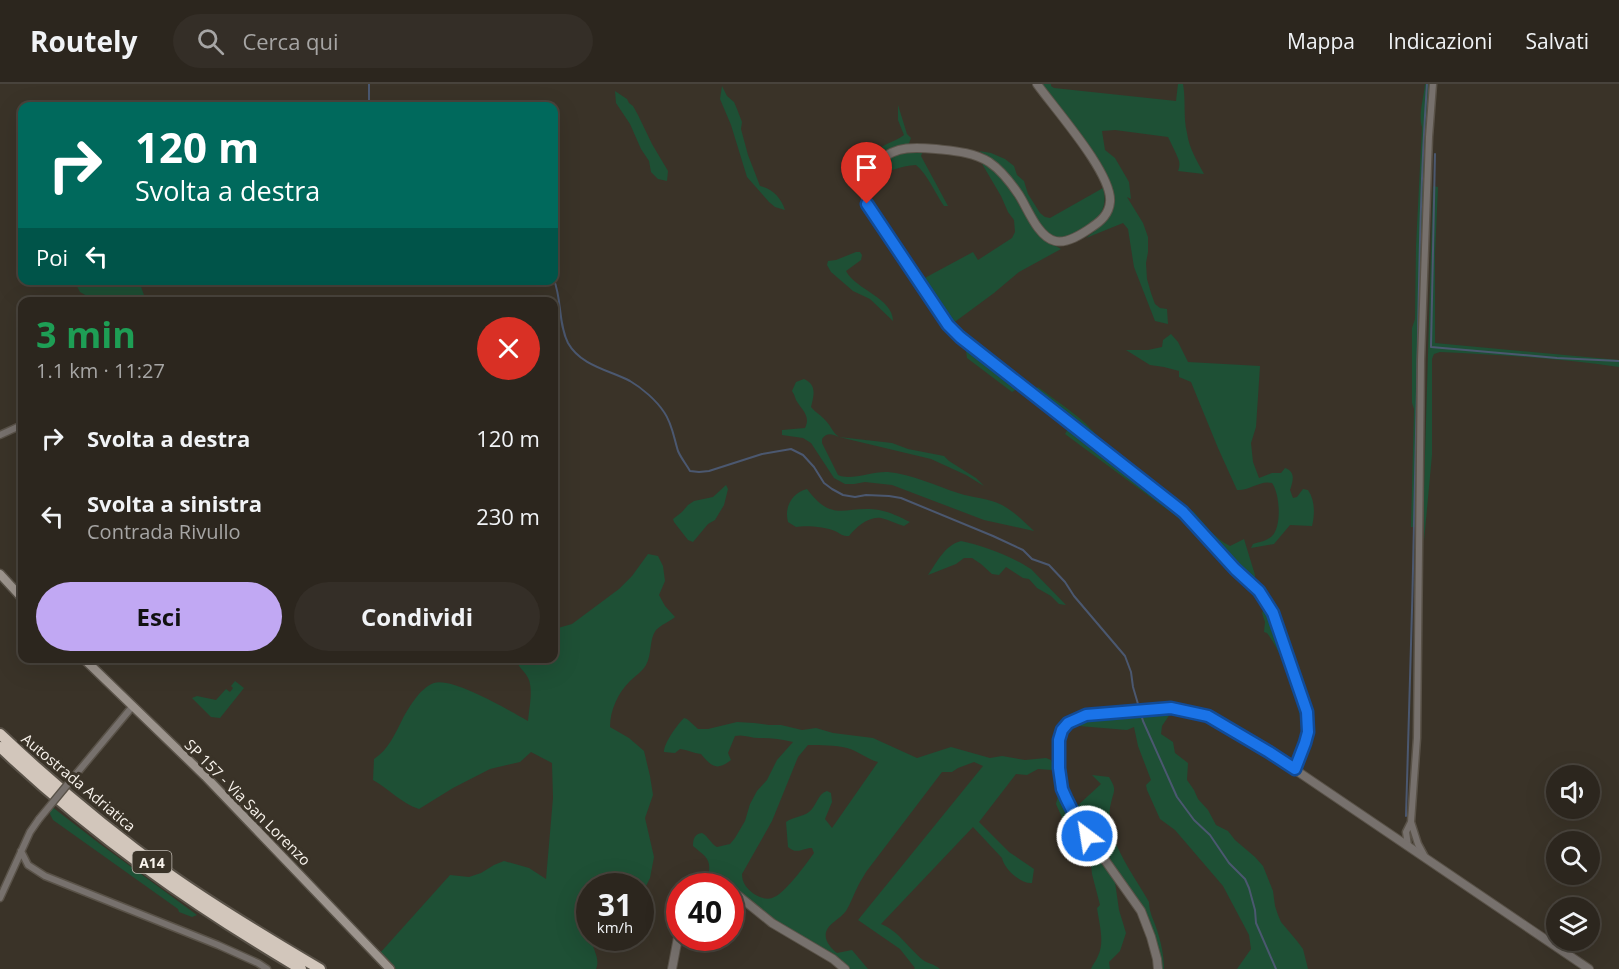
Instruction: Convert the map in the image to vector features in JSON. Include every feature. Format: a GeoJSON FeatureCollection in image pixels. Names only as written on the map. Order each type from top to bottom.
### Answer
{"type":"FeatureCollection","features":[{"type":"Feature","properties":{"kind":"highway","name":"Autostrada Adriatica"},"geometry":{"type":"LineString","coordinates":[[0,734],[104,825],[144,855],[226,912],[320,969]]}},
{"type":"Feature","properties":{"kind":"highway","name":"Autostrada Adriatica"},"geometry":{"type":"LineString","coordinates":[[0,747],[67,807],[136,861],[219,920],[301,969]]}},
{"type":"Feature","properties":{"kind":"main road"},"geometry":{"type":"LineString","coordinates":[[0,574],[18,594]]}},
{"type":"Feature","properties":{"kind":"main road","name":"SP 157 - Via San Lorenzo"},"geometry":{"type":"LineString","coordinates":[[88,663],[205,776],[390,969]]}},
{"type":"Feature","properties":{"kind":"street"},"geometry":{"type":"LineString","coordinates":[[1037,84],[1081,141],[1105,180],[1110,203],[1106,214],[1099,222],[1079,236],[1056,242],[1046,237],[1004,175],[988,162],[967,153],[932,149],[898,149],[878,162],[866,176],[864,188],[867,204],[948,325],[960,337],[1183,512],[1235,569],[1259,591],[1273,613],[1307,712],[1308,732],[1295,769]]}},
{"type":"Feature","properties":{"kind":"street"},"geometry":{"type":"LineString","coordinates":[[1408,847],[1412,843],[1411,826],[1417,738],[1421,360],[1433,84]]}},
{"type":"Feature","properties":{"kind":"street"},"geometry":{"type":"LineString","coordinates":[[0,435],[18,427]]}},
{"type":"Feature","properties":{"kind":"street"},"geometry":{"type":"LineString","coordinates":[[0,898],[21,851],[39,819],[132,707]]}},
{"type":"Feature","properties":{"kind":"street"},"geometry":{"type":"LineString","coordinates":[[1158,969],[1151,938],[1141,911],[1078,822],[1062,789],[1059,768],[1059,740],[1062,730],[1068,723],[1086,715],[1171,708],[1208,716],[1295,769],[1589,969]]}},
{"type":"Feature","properties":{"kind":"street"},"geometry":{"type":"LineString","coordinates":[[1389,833],[1395,833],[1411,826]]}},
{"type":"Feature","properties":{"kind":"street"},"geometry":{"type":"LineString","coordinates":[[1411,826],[1425,858]]}},
{"type":"Feature","properties":{"kind":"street"},"geometry":{"type":"LineString","coordinates":[[21,851],[28,865],[45,876],[218,945],[267,969]]}},
{"type":"Feature","properties":{"kind":"street"},"geometry":{"type":"LineString","coordinates":[[744,901],[772,923],[834,959],[845,969]]}},
{"type":"Feature","properties":{"kind":"street"},"geometry":{"type":"LineString","coordinates":[[672,969],[675,951]]}},
{"type":"Feature","properties":{"kind":"green space"},"geometry":{"type":"Polygon","coordinates":[[[1039,84],[1051,84],[1054,88],[1176,101],[1178,84],[1183,84],[1188,139],[1204,174],[1178,171],[1179,159],[1168,137],[1115,130],[1102,131],[1105,150],[1115,158],[1129,182],[1131,199],[1127,197],[1143,223],[1148,237],[1147,279],[1155,304],[1167,309],[1168,324],[1155,321],[1134,267],[1128,229],[1123,223],[1086,238],[1105,222],[1110,211],[1110,188],[1039,84]]]}},
{"type":"Feature","properties":{"kind":"green space"},"geometry":{"type":"Polygon","coordinates":[[[1425,84],[1429,84],[1415,527],[1411,527],[1414,409],[1412,403],[1412,328],[1415,319],[1421,112],[1425,84]]]}},
{"type":"Feature","properties":{"kind":"green space"},"geometry":{"type":"Polygon","coordinates":[[[722,86],[727,96],[734,102],[742,122],[741,129],[748,155],[760,186],[776,195],[785,210],[769,202],[747,177],[731,125],[720,99],[722,86]]]}},
{"type":"Feature","properties":{"kind":"green space"},"geometry":{"type":"Polygon","coordinates":[[[615,91],[633,106],[668,171],[667,181],[658,179],[651,172],[649,161],[616,103],[615,91]]]}},
{"type":"Feature","properties":{"kind":"green space"},"geometry":{"type":"Polygon","coordinates":[[[898,105],[907,134],[911,138],[908,146],[867,168],[876,151],[904,135],[898,120],[898,105]]]}},
{"type":"Feature","properties":{"kind":"green space"},"geometry":{"type":"Polygon","coordinates":[[[906,151],[923,151],[921,156],[948,206],[944,206],[928,179],[916,165],[893,170],[874,182],[870,182],[869,180],[880,165],[894,155],[906,151]]]}},
{"type":"Feature","properties":{"kind":"green space"},"geometry":{"type":"Polygon","coordinates":[[[979,151],[1005,159],[1014,166],[1017,175],[1024,181],[1028,194],[1045,217],[1050,218],[1103,188],[1105,199],[1099,216],[1076,233],[1057,239],[1040,225],[1003,170],[994,160],[979,151]]]}},
{"type":"Feature","properties":{"kind":"green space"},"geometry":{"type":"Polygon","coordinates":[[[981,162],[1001,178],[1041,236],[1061,249],[1019,272],[952,324],[921,280],[973,252],[978,260],[1012,238],[1015,232],[1014,220],[981,162]]]}},
{"type":"Feature","properties":{"kind":"green space"},"geometry":{"type":"Polygon","coordinates":[[[1433,186],[1438,187],[1435,343],[1619,360],[1619,367],[1530,357],[1440,352],[1434,354],[1432,359],[1432,455],[1424,541],[1424,489],[1433,186]]]}},
{"type":"Feature","properties":{"kind":"green space"},"geometry":{"type":"Polygon","coordinates":[[[856,252],[862,255],[861,260],[846,271],[858,284],[887,306],[893,321],[870,299],[853,291],[831,272],[827,265],[828,261],[856,252]]]}},
{"type":"Feature","properties":{"kind":"green space"},"geometry":{"type":"Polygon","coordinates":[[[76,285],[140,285],[145,297],[87,297],[80,292],[76,285]]]}},
{"type":"Feature","properties":{"kind":"green space"},"geometry":{"type":"Polygon","coordinates":[[[1171,334],[1178,342],[1188,362],[1260,366],[1256,427],[1251,443],[1253,462],[1259,478],[1272,473],[1281,473],[1285,468],[1291,472],[1293,477],[1290,490],[1293,498],[1297,497],[1303,489],[1308,490],[1314,507],[1312,526],[1290,525],[1274,544],[1251,548],[1253,544],[1272,536],[1277,525],[1278,502],[1272,483],[1237,490],[1191,382],[1179,377],[1179,371],[1150,365],[1126,350],[1148,350],[1162,347],[1163,340],[1171,334]]]}},
{"type":"Feature","properties":{"kind":"green space"},"geometry":{"type":"Polygon","coordinates":[[[965,345],[1031,397],[1027,397],[1017,389],[1012,392],[967,358],[965,345]]]}},
{"type":"Feature","properties":{"kind":"green space"},"geometry":{"type":"Polygon","coordinates":[[[804,379],[813,387],[811,407],[839,437],[830,434],[822,439],[838,475],[849,477],[888,472],[915,478],[1002,505],[1034,531],[984,520],[892,485],[865,482],[845,484],[834,478],[811,443],[803,438],[782,435],[782,430],[805,428],[807,424],[803,410],[792,391],[796,382],[804,379]]]}},
{"type":"Feature","properties":{"kind":"green space"},"geometry":{"type":"Polygon","coordinates":[[[1038,387],[1082,420],[1102,444],[1034,391],[1038,387]]]}},
{"type":"Feature","properties":{"kind":"green space"},"geometry":{"type":"Polygon","coordinates":[[[1069,427],[1176,510],[1207,543],[1176,516],[1065,434],[1069,427]]]}},
{"type":"Feature","properties":{"kind":"green space"},"geometry":{"type":"Polygon","coordinates":[[[839,437],[892,443],[908,449],[944,456],[984,486],[931,459],[839,437]]]}},
{"type":"Feature","properties":{"kind":"green space"},"geometry":{"type":"Polygon","coordinates":[[[726,485],[728,489],[724,505],[715,520],[708,524],[693,542],[688,540],[673,519],[694,501],[713,497],[726,485]]]}},
{"type":"Feature","properties":{"kind":"green space"},"geometry":{"type":"Polygon","coordinates":[[[807,489],[816,500],[832,510],[879,510],[910,522],[904,526],[881,518],[867,520],[849,536],[821,527],[796,527],[788,522],[788,506],[793,497],[807,489]]]}},
{"type":"Feature","properties":{"kind":"green space"},"geometry":{"type":"Polygon","coordinates":[[[1193,511],[1215,535],[1230,546],[1244,539],[1255,579],[1253,580],[1244,573],[1188,515],[1193,511]]]}},
{"type":"Feature","properties":{"kind":"green space"},"geometry":{"type":"Polygon","coordinates":[[[961,541],[997,552],[1031,569],[1066,605],[1059,604],[1029,579],[1023,578],[1006,567],[999,575],[992,574],[972,558],[964,558],[956,564],[928,575],[946,550],[961,541]]]}},
{"type":"Feature","properties":{"kind":"green space"},"geometry":{"type":"Polygon","coordinates":[[[648,554],[658,556],[663,566],[665,581],[659,595],[675,617],[656,630],[646,665],[618,696],[611,714],[610,727],[629,738],[644,751],[653,795],[645,818],[654,857],[651,873],[576,873],[576,951],[595,951],[596,969],[396,969],[380,953],[450,875],[469,877],[504,861],[529,868],[546,879],[553,798],[552,763],[531,752],[520,762],[490,769],[419,809],[406,803],[373,780],[374,759],[388,746],[416,698],[434,683],[443,682],[467,690],[528,721],[530,685],[528,677],[518,663],[558,663],[558,628],[572,624],[619,589],[648,554]]]}},
{"type":"Feature","properties":{"kind":"green space"},"geometry":{"type":"Polygon","coordinates":[[[1264,609],[1275,630],[1300,701],[1304,718],[1304,736],[1299,710],[1286,668],[1274,643],[1264,632],[1265,622],[1262,613],[1264,609]]]}},
{"type":"Feature","properties":{"kind":"green space"},"geometry":{"type":"Polygon","coordinates":[[[235,681],[244,688],[220,718],[211,717],[192,698],[197,696],[216,700],[226,689],[230,692],[235,681]]]}},
{"type":"Feature","properties":{"kind":"green space"},"geometry":{"type":"Polygon","coordinates":[[[1170,714],[1162,726],[1161,734],[1173,742],[1175,753],[1188,763],[1187,780],[1216,825],[1228,831],[1263,866],[1273,891],[1275,906],[1281,922],[1303,949],[1308,969],[1237,969],[1251,949],[1249,935],[1223,886],[1175,830],[1160,819],[1147,790],[1146,785],[1151,780],[1138,746],[1134,727],[1127,730],[1079,726],[1086,720],[1170,714]]]}},
{"type":"Feature","properties":{"kind":"green space"},"geometry":{"type":"Polygon","coordinates":[[[684,718],[698,729],[737,722],[781,725],[802,730],[816,728],[833,733],[873,738],[917,758],[951,747],[990,758],[1002,756],[1025,760],[1046,758],[1051,760],[1054,767],[1052,770],[1038,769],[1027,775],[1016,774],[979,822],[1009,852],[1034,869],[1032,883],[1023,881],[1014,875],[1006,867],[1002,858],[973,827],[881,924],[898,935],[923,960],[940,969],[914,969],[900,949],[858,920],[983,766],[974,762],[952,772],[942,772],[866,872],[846,911],[827,929],[826,938],[832,949],[837,953],[852,950],[868,969],[848,969],[744,900],[744,882],[747,888],[760,897],[767,899],[777,896],[814,853],[812,848],[797,851],[788,847],[786,822],[809,812],[821,795],[827,791],[831,793],[832,802],[825,819],[832,828],[878,762],[847,748],[808,745],[798,757],[772,821],[743,873],[708,873],[707,859],[693,846],[695,837],[702,833],[717,847],[730,844],[745,821],[757,791],[767,780],[777,760],[793,742],[735,736],[728,753],[731,760],[722,766],[715,766],[701,754],[680,749],[675,753],[664,752],[668,739],[684,718]]]}},
{"type":"Feature","properties":{"kind":"green space"},"geometry":{"type":"Polygon","coordinates":[[[1092,775],[1109,777],[1113,785],[1110,824],[1113,836],[1149,902],[1161,944],[1164,969],[1162,969],[1157,946],[1116,871],[1075,808],[1101,784],[1092,775]]]}},
{"type":"Feature","properties":{"kind":"green space"},"geometry":{"type":"Polygon","coordinates":[[[1059,792],[1092,845],[1090,851],[1068,831],[1056,804],[1059,792]]]}},
{"type":"Feature","properties":{"kind":"green space"},"geometry":{"type":"Polygon","coordinates":[[[51,806],[197,915],[192,917],[179,912],[178,909],[53,820],[50,814],[51,806]]]}},
{"type":"Feature","properties":{"kind":"green space"},"geometry":{"type":"Polygon","coordinates":[[[1097,852],[1115,882],[1119,910],[1126,933],[1120,951],[1109,962],[1110,969],[1091,969],[1101,945],[1097,908],[1100,905],[1092,874],[1090,854],[1097,852]]]}},
{"type":"Feature","properties":{"kind":"waterway"},"geometry":{"type":"LineString","coordinates":[[369,84],[369,102]]}},
{"type":"Feature","properties":{"kind":"waterway"},"geometry":{"type":"LineString","coordinates":[[1406,816],[1420,236],[1427,84]]}},
{"type":"Feature","properties":{"kind":"waterway"},"geometry":{"type":"LineString","coordinates":[[1435,154],[1431,347],[1619,361]]}},
{"type":"Feature","properties":{"kind":"waterway"},"geometry":{"type":"LineString","coordinates":[[555,285],[561,320],[568,343],[580,357],[630,381],[653,399],[667,416],[678,451],[690,471],[709,471],[762,454],[791,449],[803,455],[824,483],[843,495],[901,498],[993,536],[1023,550],[1032,559],[1049,565],[1125,656],[1143,721],[1177,797],[1194,820],[1210,835],[1229,863],[1245,879],[1255,910],[1256,923],[1276,969]]}},
{"type":"Feature","properties":{"kind":"route"},"geometry":{"type":"LineString","coordinates":[[867,204],[948,325],[960,337],[1183,512],[1235,569],[1259,591],[1273,613],[1292,665],[1305,703],[1308,724],[1305,743],[1295,769],[1208,716],[1171,708],[1086,715],[1068,723],[1062,730],[1059,740],[1062,789],[1087,836]]}}]}
